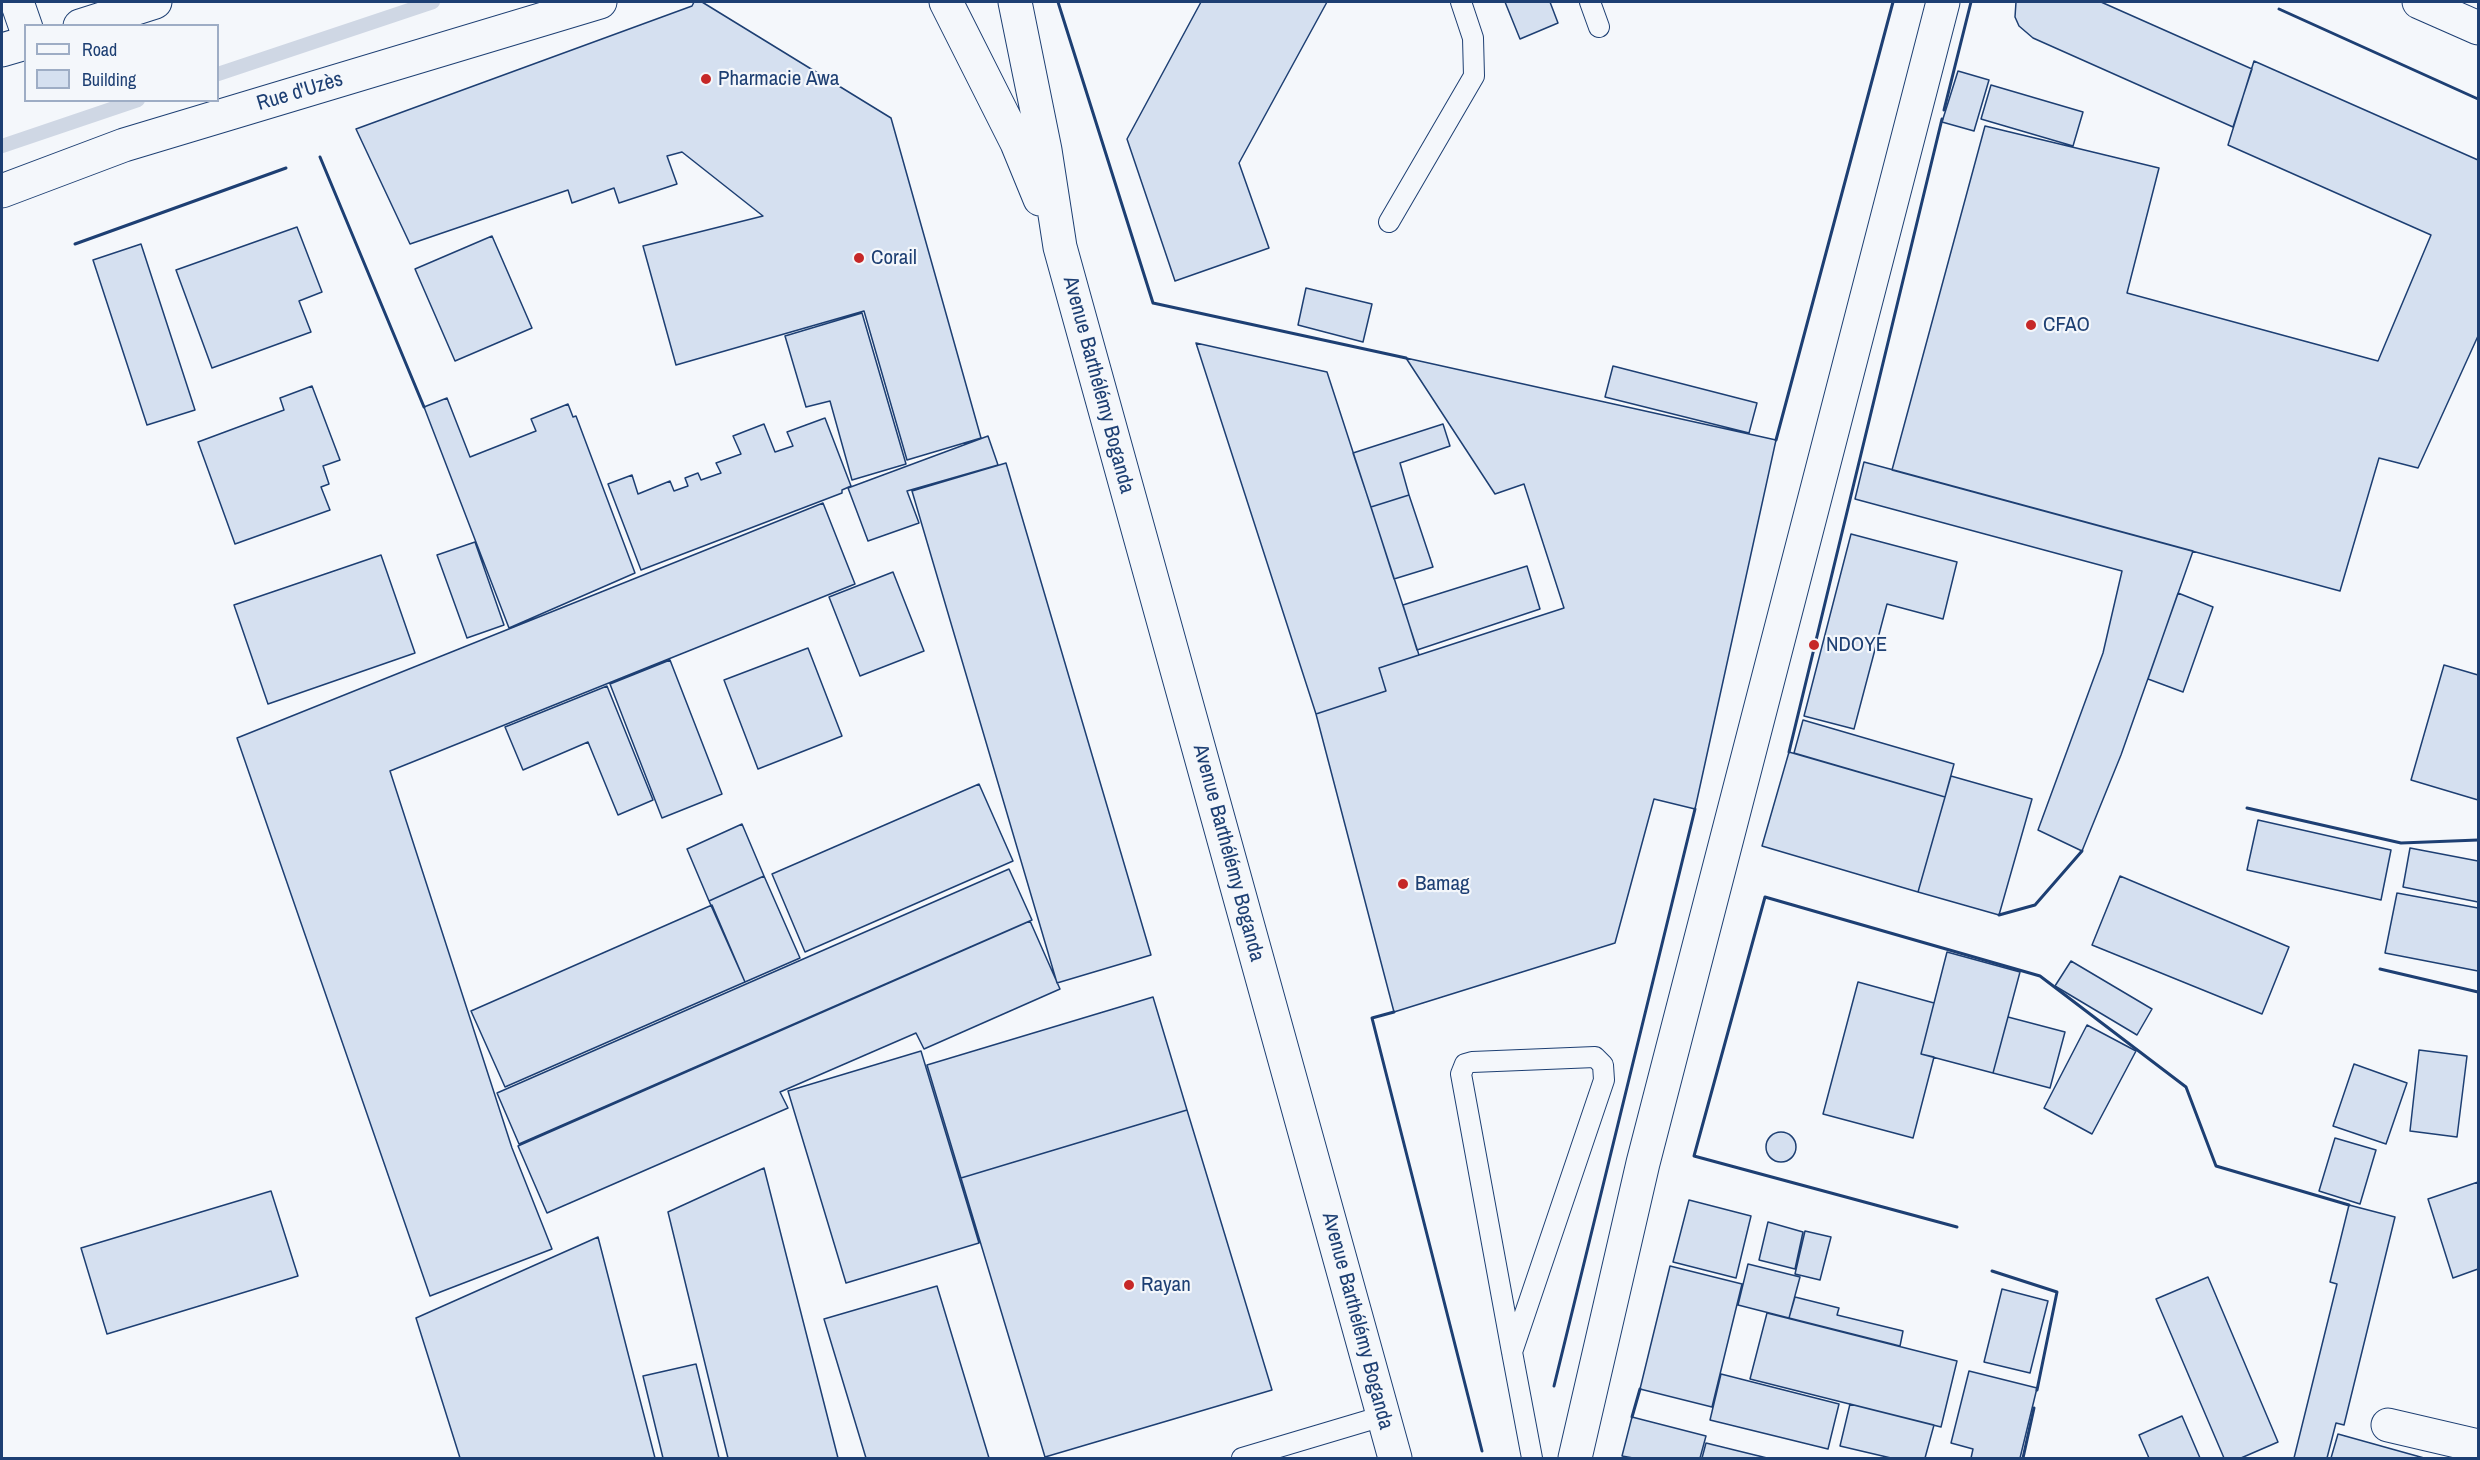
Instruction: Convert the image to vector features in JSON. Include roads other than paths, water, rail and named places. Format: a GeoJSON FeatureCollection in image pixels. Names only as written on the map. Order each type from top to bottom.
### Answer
{"type":"FeatureCollection","features":[{"type":"Feature","properties":{"kind":"street"},"geometry":{"type":"LineString","coordinates":[[17,2],[25,24]]}},
{"type":"Feature","properties":{"kind":"street"},"geometry":{"type":"LineString","coordinates":[[86,24],[155,2]]}},
{"type":"Feature","properties":{"kind":"street","name":"Rue d'Uzès"},"geometry":{"type":"LineString","coordinates":[[2,190],[124,146],[600,2]]}},
{"type":"Feature","properties":{"kind":"street","name":"Avenue Barthélémy Boganda"},"geometry":{"type":"LineString","coordinates":[[946,2],[1017,143],[1060,247]]}},
{"type":"Feature","properties":{"kind":"street","name":"Avenue Barthélémy Boganda"},"geometry":{"type":"LineString","coordinates":[[1015,2],[1045,150],[1060,247],[1395,1458]]}},
{"type":"Feature","properties":{"kind":"street"},"geometry":{"type":"LineString","coordinates":[[1575,1458],[1643,1163],[1943,2]]}},
{"type":"Feature","properties":{"kind":"street"},"geometry":{"type":"LineString","coordinates":[[2419,2],[2478,28]]}},
{"type":"Feature","properties":{"kind":"street"},"geometry":{"type":"LineString","coordinates":[[2,50],[24,44]]}},
{"type":"Feature","properties":{"kind":"street"},"geometry":{"type":"LineString","coordinates":[[2388,1425],[2478,1446]]}},
{"type":"Feature","properties":{"kind":"lane"},"geometry":{"type":"LineString","coordinates":[[1389,222],[1474,76],[1473,38],[1461,2]]}},
{"type":"Feature","properties":{"kind":"lane"},"geometry":{"type":"LineString","coordinates":[[1590,2],[1599,27]]}},
{"type":"Feature","properties":{"kind":"lane"},"geometry":{"type":"LineString","coordinates":[[1512,1352],[1604,1080],[1603,1065],[1595,1057],[1472,1062],[1465,1064],[1461,1074],[1512,1352],[1532,1458]]}},
{"type":"Feature","properties":{"kind":"lane"},"geometry":{"type":"LineString","coordinates":[[1242,1458],[1383,1416]]}},
{"type":"Feature","properties":{"kind":"waterway"},"geometry":{"type":"LineString","coordinates":[[219,74],[433,2]]}},
{"type":"Feature","properties":{"kind":"waterway"},"geometry":{"type":"LineString","coordinates":[[2,146],[132,102]]}},
{"type":"Feature","properties":{"kind":"place","name":"Pharmacie Awa"},"geometry":{"type":"Point","coordinates":[706,79]}},
{"type":"Feature","properties":{"kind":"place","name":"Corail"},"geometry":{"type":"Point","coordinates":[859,258]}},
{"type":"Feature","properties":{"kind":"place","name":"CFAO"},"geometry":{"type":"Point","coordinates":[2031,325]}},
{"type":"Feature","properties":{"kind":"place","name":"NDOYE"},"geometry":{"type":"Point","coordinates":[1814,645]}},
{"type":"Feature","properties":{"kind":"place","name":"Bamag"},"geometry":{"type":"Point","coordinates":[1403,884]}},
{"type":"Feature","properties":{"kind":"place","name":"Rayan"},"geometry":{"type":"Point","coordinates":[1129,1285]}}]}
